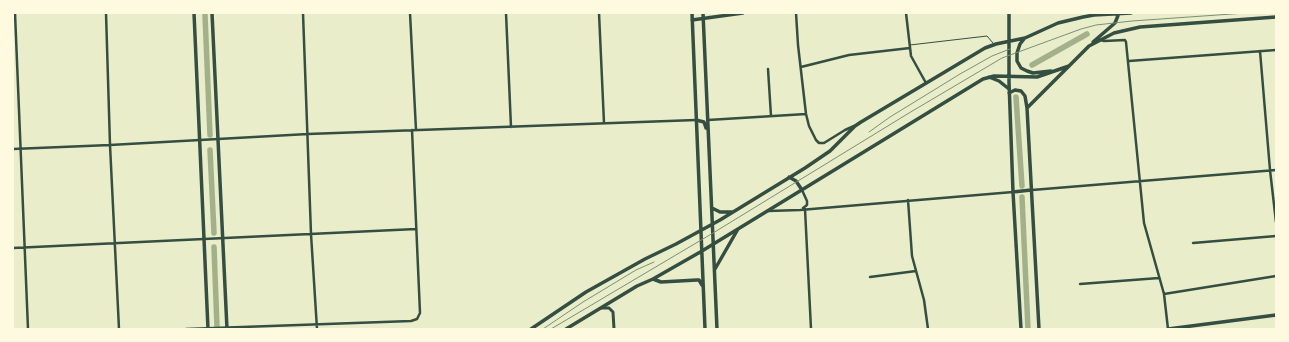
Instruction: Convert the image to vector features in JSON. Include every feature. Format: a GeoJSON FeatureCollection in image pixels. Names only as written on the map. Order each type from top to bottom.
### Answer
{"type":"FeatureCollection","features":[{"type":"Feature","properties":{"kind":"main road"},"geometry":{"type":"LineString","coordinates":[[194,13],[208,328]]}},
{"type":"Feature","properties":{"kind":"main road"},"geometry":{"type":"LineString","coordinates":[[212,13],[227,328]]}},
{"type":"Feature","properties":{"kind":"main road"},"geometry":{"type":"LineString","coordinates":[[692,13],[705,329]]}},
{"type":"Feature","properties":{"kind":"main road"},"geometry":{"type":"LineString","coordinates":[[703,13],[717,329]]}},
{"type":"Feature","properties":{"kind":"main road"},"geometry":{"type":"LineString","coordinates":[[692,20],[742,13]]}},
{"type":"Feature","properties":{"kind":"main road"},"geometry":{"type":"LineString","coordinates":[[1010,13],[1009,91],[1021,329]]}},
{"type":"Feature","properties":{"kind":"main road"},"geometry":{"type":"LineString","coordinates":[[1027,108],[1089,46],[1115,23],[1119,13]]}},
{"type":"Feature","properties":{"kind":"main road"},"geometry":{"type":"LineString","coordinates":[[531,329],[577,298],[627,268],[733,212],[830,151],[855,126],[983,50],[994,45],[1025,38],[1058,23],[1095,14],[1131,13]]}},
{"type":"Feature","properties":{"kind":"main road"},"geometry":{"type":"LineString","coordinates":[[1089,46],[1114,33],[1140,27],[1276,17]]}},
{"type":"Feature","properties":{"kind":"main road"},"geometry":{"type":"LineString","coordinates":[[1025,38],[1017,50],[1017,59],[1021,68],[1034,73],[1058,70]]}},
{"type":"Feature","properties":{"kind":"main road"},"geometry":{"type":"LineString","coordinates":[[566,329],[637,286],[653,279],[702,251],[766,210],[802,190],[983,79],[988,77],[1037,77],[1069,66]]}},
{"type":"Feature","properties":{"kind":"main road"},"geometry":{"type":"LineString","coordinates":[[1009,70],[1016,77]]}},
{"type":"Feature","properties":{"kind":"main road"},"geometry":{"type":"LineString","coordinates":[[988,77],[998,81],[1009,91]]}},
{"type":"Feature","properties":{"kind":"main road"},"geometry":{"type":"LineString","coordinates":[[1009,91],[1021,91],[1025,96],[1027,108],[1039,329]]}},
{"type":"Feature","properties":{"kind":"main road"},"geometry":{"type":"LineString","coordinates":[[696,120],[701,120],[705,123],[707,140],[709,144]]}},
{"type":"Feature","properties":{"kind":"main road"},"geometry":{"type":"LineString","coordinates":[[789,177],[796,180],[802,190]]}},
{"type":"Feature","properties":{"kind":"main road"},"geometry":{"type":"LineString","coordinates":[[1014,192],[1031,190]]}},
{"type":"Feature","properties":{"kind":"main road"},"geometry":{"type":"LineString","coordinates":[[712,208],[720,212],[733,212]]}},
{"type":"Feature","properties":{"kind":"main road"},"geometry":{"type":"LineString","coordinates":[[715,270],[740,227]]}},
{"type":"Feature","properties":{"kind":"main road"},"geometry":{"type":"LineString","coordinates":[[653,279],[661,282],[697,280],[701,282],[704,287]]}},
{"type":"Feature","properties":{"kind":"main road"},"geometry":{"type":"LineString","coordinates":[[1168,329],[1276,315]]}},
{"type":"Feature","properties":{"kind":"street"},"geometry":{"type":"LineString","coordinates":[[15,13],[28,329]]}},
{"type":"Feature","properties":{"kind":"street"},"geometry":{"type":"LineString","coordinates":[[106,13],[110,145],[119,329]]}},
{"type":"Feature","properties":{"kind":"street"},"geometry":{"type":"LineString","coordinates":[[303,13],[311,234],[317,329]]}},
{"type":"Feature","properties":{"kind":"street"},"geometry":{"type":"LineString","coordinates":[[410,13],[416,130]]}},
{"type":"Feature","properties":{"kind":"street"},"geometry":{"type":"LineString","coordinates":[[506,13],[511,127]]}},
{"type":"Feature","properties":{"kind":"street"},"geometry":{"type":"LineString","coordinates":[[599,13],[604,123]]}},
{"type":"Feature","properties":{"kind":"street"},"geometry":{"type":"LineString","coordinates":[[796,13],[806,114],[811,131],[816,140],[820,143],[824,143],[845,130],[855,126]]}},
{"type":"Feature","properties":{"kind":"street"},"geometry":{"type":"LineString","coordinates":[[906,13],[911,56],[926,83]]}},
{"type":"Feature","properties":{"kind":"street"},"geometry":{"type":"LineString","coordinates":[[1100,40],[1126,41],[1144,224],[1164,294],[1168,329]]}},
{"type":"Feature","properties":{"kind":"street"},"geometry":{"type":"LineString","coordinates":[[801,67],[849,55],[910,47]]}},
{"type":"Feature","properties":{"kind":"street"},"geometry":{"type":"LineString","coordinates":[[1128,61],[1276,50]]}},
{"type":"Feature","properties":{"kind":"street"},"geometry":{"type":"LineString","coordinates":[[1260,51],[1276,222]]}},
{"type":"Feature","properties":{"kind":"street"},"geometry":{"type":"LineString","coordinates":[[768,69],[771,116]]}},
{"type":"Feature","properties":{"kind":"street"},"geometry":{"type":"LineString","coordinates":[[708,120],[806,114]]}},
{"type":"Feature","properties":{"kind":"street"},"geometry":{"type":"LineString","coordinates":[[13,149],[308,134],[696,120]]}},
{"type":"Feature","properties":{"kind":"street"},"geometry":{"type":"LineString","coordinates":[[186,329],[317,323],[411,321],[417,319],[420,313],[412,130]]}},
{"type":"Feature","properties":{"kind":"street"},"geometry":{"type":"LineString","coordinates":[[1031,190],[1276,170]]}},
{"type":"Feature","properties":{"kind":"street"},"geometry":{"type":"LineString","coordinates":[[800,210],[807,203],[802,190]]}},
{"type":"Feature","properties":{"kind":"street"},"geometry":{"type":"LineString","coordinates":[[766,210],[800,210],[1014,192]]}},
{"type":"Feature","properties":{"kind":"street"},"geometry":{"type":"LineString","coordinates":[[908,200],[912,256],[924,300],[928,329]]}},
{"type":"Feature","properties":{"kind":"street"},"geometry":{"type":"LineString","coordinates":[[805,209],[811,329]]}},
{"type":"Feature","properties":{"kind":"street"},"geometry":{"type":"LineString","coordinates":[[13,248],[416,229]]}},
{"type":"Feature","properties":{"kind":"street"},"geometry":{"type":"LineString","coordinates":[[1193,243],[1276,236]]}},
{"type":"Feature","properties":{"kind":"street"},"geometry":{"type":"LineString","coordinates":[[870,277],[916,270]]}},
{"type":"Feature","properties":{"kind":"street"},"geometry":{"type":"LineString","coordinates":[[1164,294],[1276,276]]}},
{"type":"Feature","properties":{"kind":"street"},"geometry":{"type":"LineString","coordinates":[[1080,284],[1159,278]]}},
{"type":"Feature","properties":{"kind":"street"},"geometry":{"type":"LineString","coordinates":[[602,308],[609,308],[612,310],[614,329]]}},
{"type":"Feature","properties":{"kind":"lane"},"geometry":{"type":"LineString","coordinates":[[910,47],[987,36],[994,45]]}},
{"type":"Feature","properties":{"kind":"waterway"},"geometry":{"type":"LineString","coordinates":[[205,15],[210,135]]}},
{"type":"Feature","properties":{"kind":"waterway"},"geometry":{"type":"LineString","coordinates":[[1032,65],[1087,34]]}},
{"type":"Feature","properties":{"kind":"waterway"},"geometry":{"type":"LineString","coordinates":[[1016,97],[1022,186]]}},
{"type":"Feature","properties":{"kind":"waterway"},"geometry":{"type":"LineString","coordinates":[[210,150],[214,233]]}},
{"type":"Feature","properties":{"kind":"waterway"},"geometry":{"type":"LineString","coordinates":[[1022,197],[1028,329]]}},
{"type":"Feature","properties":{"kind":"waterway"},"geometry":{"type":"LineString","coordinates":[[214,247],[217,327]]}},
{"type":"Feature","properties":{"kind":"tram line"},"geometry":{"type":"LineString","coordinates":[[551,329],[1002,58],[1096,25],[1246,13]]}},
{"type":"Feature","properties":{"kind":"tram line"},"geometry":{"type":"LineString","coordinates":[[869,132],[890,117],[960,74],[992,56],[1010,49]]}},
{"type":"Feature","properties":{"kind":"tram line"},"geometry":{"type":"LineString","coordinates":[[543,329],[583,302],[636,270],[654,262]]}}]}
